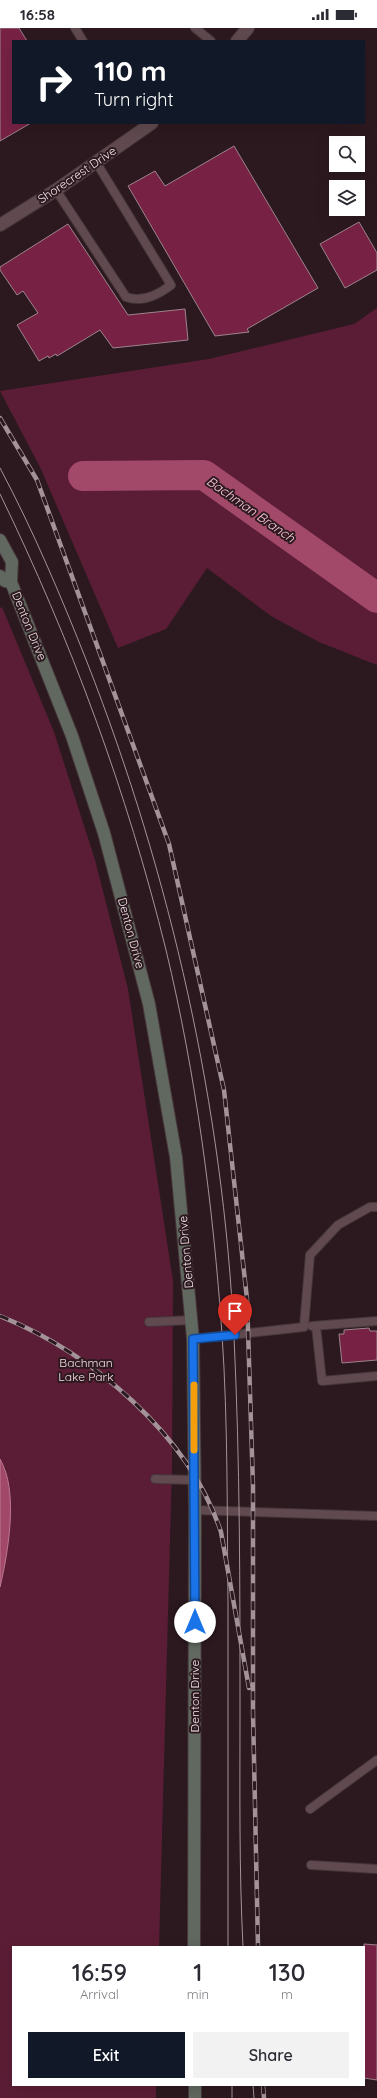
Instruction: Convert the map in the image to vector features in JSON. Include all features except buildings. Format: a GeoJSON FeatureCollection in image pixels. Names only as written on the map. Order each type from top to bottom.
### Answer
{"type":"FeatureCollection","features":[{"type":"Feature","properties":{"kind":"main road","name":"Denton Drive"},"geometry":{"type":"LineString","coordinates":[[0,540],[12,562],[5,579],[36,642],[72,736],[104,833],[149,1004],[176,1157],[193,1339],[195,1510],[194,1946]]}},
{"type":"Feature","properties":{"kind":"main road"},"geometry":{"type":"LineString","coordinates":[[195,2086],[195,2098]]}},
{"type":"Feature","properties":{"kind":"street"},"geometry":{"type":"LineString","coordinates":[[238,40],[248,28]]}},
{"type":"Feature","properties":{"kind":"street","name":"Shorecrest Drive"},"geometry":{"type":"LineString","coordinates":[[0,225],[56,190],[149,124]]}},
{"type":"Feature","properties":{"kind":"lane"},"geometry":{"type":"LineString","coordinates":[[75,28],[82,40]]}},
{"type":"Feature","properties":{"kind":"lane"},"geometry":{"type":"LineString","coordinates":[[195,28],[210,40]]}},
{"type":"Feature","properties":{"kind":"lane"},"geometry":{"type":"LineString","coordinates":[[56,190],[126,297],[133,300],[158,295],[171,284],[96,162]]}},
{"type":"Feature","properties":{"kind":"lane"},"geometry":{"type":"LineString","coordinates":[[304,1327],[310,1255],[338,1225],[370,1207],[377,1207]]}},
{"type":"Feature","properties":{"kind":"lane"},"geometry":{"type":"LineString","coordinates":[[149,1322],[192,1320]]}},
{"type":"Feature","properties":{"kind":"lane"},"geometry":{"type":"LineString","coordinates":[[193,1339],[377,1321]]}},
{"type":"Feature","properties":{"kind":"lane"},"geometry":{"type":"LineString","coordinates":[[316,1326],[322,1381],[377,1376]]}},
{"type":"Feature","properties":{"kind":"lane"},"geometry":{"type":"LineString","coordinates":[[155,1479],[194,1480]]}},
{"type":"Feature","properties":{"kind":"lane"},"geometry":{"type":"LineString","coordinates":[[195,1510],[377,1516]]}},
{"type":"Feature","properties":{"kind":"lane"},"geometry":{"type":"LineString","coordinates":[[310,1809],[377,1760]]}},
{"type":"Feature","properties":{"kind":"lane"},"geometry":{"type":"LineString","coordinates":[[311,1865],[377,1869]]}},
{"type":"Feature","properties":{"kind":"green space"},"geometry":{"type":"Polygon","coordinates":[[[377,308],[377,665],[319,642],[271,616],[207,568],[166,629],[118,648],[40,467],[0,391],[209,359],[354,324],[377,308]]]}},
{"type":"Feature","properties":{"kind":"green space","name":"Bachman Lake Park"},"geometry":{"type":"Polygon","coordinates":[[[2,607],[54,732],[95,860],[128,989],[173,1281],[172,1465],[159,1946],[12,1946],[12,2086],[156,2086],[156,2098],[0,2098],[0,1587],[4,1568],[6,1469],[0,1459],[0,608],[2,607]]]}},
{"type":"Feature","properties":{"kind":"shaded area"},"geometry":{"type":"Polygon","coordinates":[[[0,1459],[6,1472],[9,1488],[10,1522],[9,1540],[0,1587],[0,1459]]]}},
{"type":"Feature","properties":{"kind":"waterway","name":"Bachman Branch"},"geometry":{"type":"LineString","coordinates":[[83,476],[204,475],[377,598]]}},
{"type":"Feature","properties":{"kind":"tram line"},"geometry":{"type":"LineString","coordinates":[[0,468],[24,515],[57,588],[87,662],[117,743],[144,826],[168,909],[188,994],[205,1079],[218,1165],[228,1251],[234,1337],[239,1524],[240,1829],[243,1946]]}},
{"type":"Feature","properties":{"kind":"tram line"},"geometry":{"type":"LineString","coordinates":[[0,494],[26,549],[73,661],[95,718],[134,833],[166,950],[177,997],[195,1092],[214,1237],[222,1334],[225,1401],[228,1603],[228,1946]]}},
{"type":"Feature","properties":{"kind":"tram line"},"geometry":{"type":"LineString","coordinates":[[232,2086],[232,2098]]}},
{"type":"Feature","properties":{"kind":"tram line"},"geometry":{"type":"LineString","coordinates":[[253,2086],[254,2098]]}},
{"type":"Feature","properties":{"kind":"railway"},"geometry":{"type":"LineString","coordinates":[[0,418],[37,480],[169,844],[224,1090],[247,1299],[253,1486],[253,1712],[258,1946]]}},
{"type":"Feature","properties":{"kind":"railway"},"geometry":{"type":"LineString","coordinates":[[0,1316],[35,1332],[69,1352],[102,1375],[133,1402],[161,1431],[186,1463],[206,1496],[221,1532],[249,1688]]}},
{"type":"Feature","properties":{"kind":"railway"},"geometry":{"type":"LineString","coordinates":[[263,2086],[264,2098]]}},
{"type":"Feature","properties":{"kind":"slow traffic"},"geometry":{"type":"LineString","coordinates":[[194,1385],[194,1450]]}},
{"type":"Feature","properties":{"kind":"route"},"geometry":{"type":"LineString","coordinates":[[195,1622],[193,1339],[235,1335]]}}]}
